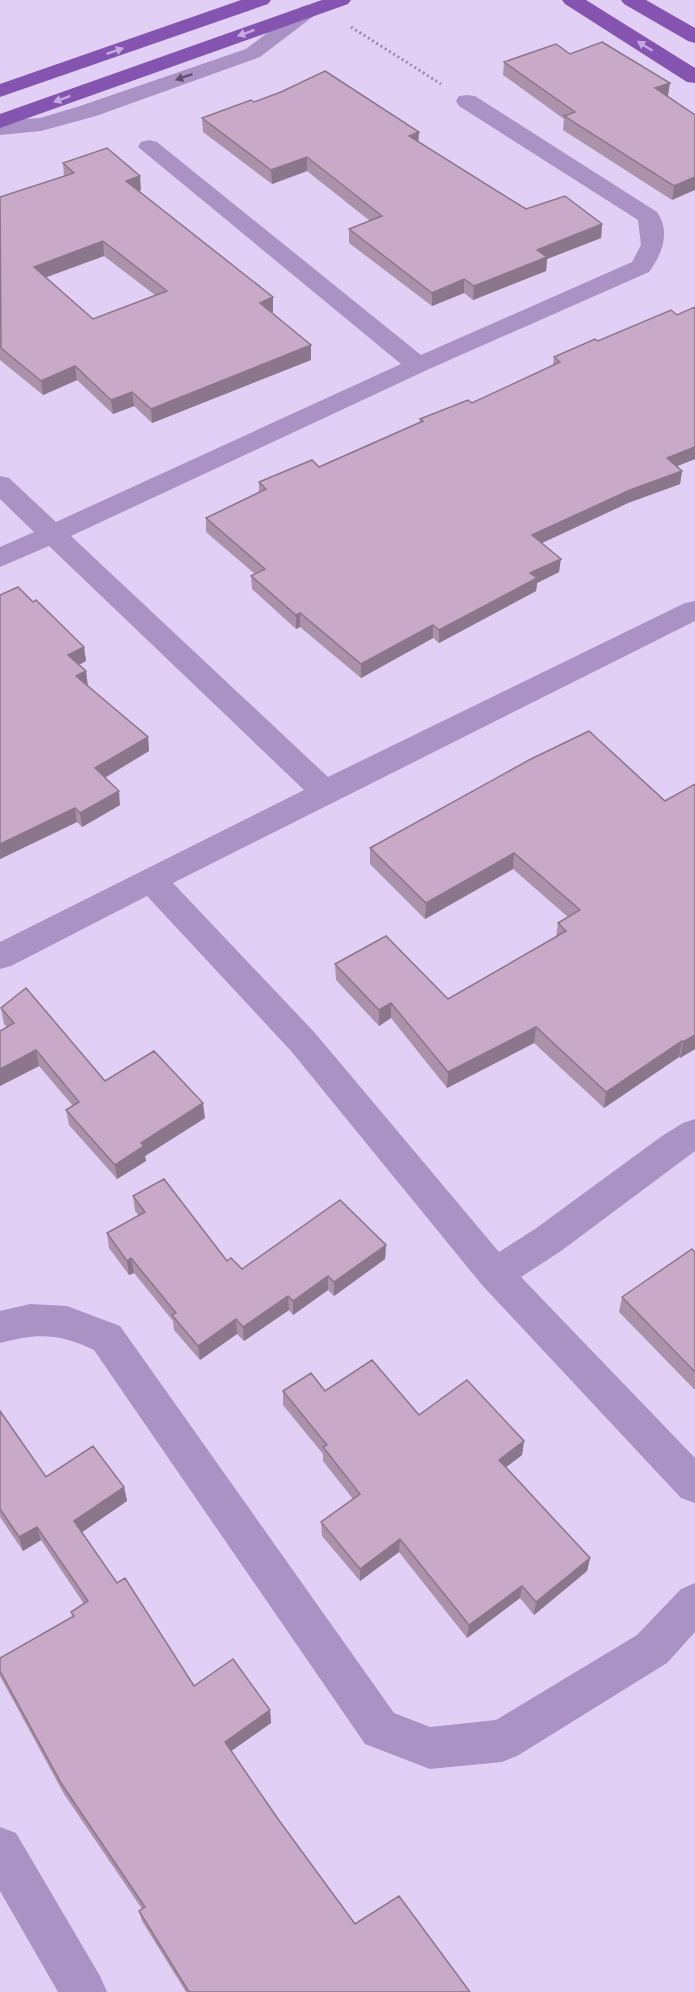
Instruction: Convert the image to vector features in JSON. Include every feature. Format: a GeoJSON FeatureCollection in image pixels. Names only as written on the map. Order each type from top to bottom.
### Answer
{"type":"FeatureCollection","features":[{"type":"Feature","properties":{"kind":"main road"},"geometry":{"type":"LineString","coordinates":[[0,91],[261,0]]}},
{"type":"Feature","properties":{"kind":"main road"},"geometry":{"type":"LineString","coordinates":[[572,0],[695,77]]}},
{"type":"Feature","properties":{"kind":"main road"},"geometry":{"type":"LineString","coordinates":[[632,0],[695,37]]}},
{"type":"Feature","properties":{"kind":"main road"},"geometry":{"type":"LineString","coordinates":[[0,121],[323,6]]}},
{"type":"Feature","properties":{"kind":"street"},"geometry":{"type":"LineString","coordinates":[[0,128],[41,124],[88,111],[253,53],[323,6]]}},
{"type":"Feature","properties":{"kind":"street"},"geometry":{"type":"LineString","coordinates":[[0,558],[418,365],[641,267],[653,245],[649,217],[467,101]]}},
{"type":"Feature","properties":{"kind":"street"},"geometry":{"type":"LineString","coordinates":[[149,147],[418,365]]}},
{"type":"Feature","properties":{"kind":"street"},"geometry":{"type":"LineString","coordinates":[[0,484],[325,792]]}},
{"type":"Feature","properties":{"kind":"street"},"geometry":{"type":"LineString","coordinates":[[0,957],[325,792],[695,610]]}},
{"type":"Feature","properties":{"kind":"street"},"geometry":{"type":"LineString","coordinates":[[151,880],[303,1042],[495,1275],[695,1485]]}},
{"type":"Feature","properties":{"kind":"street"},"geometry":{"type":"LineString","coordinates":[[495,1275],[548,1240],[695,1133]]}},
{"type":"Feature","properties":{"kind":"street"},"geometry":{"type":"LineString","coordinates":[[0,1327],[25,1319],[52,1317],[77,1323],[107,1338],[380,1729],[430,1748],[502,1741],[652,1649],[695,1603]]}},
{"type":"Feature","properties":{"kind":"street"},"geometry":{"type":"LineString","coordinates":[[0,1849],[84,1992]]}},
{"type":"Feature","properties":{"kind":"path"},"geometry":{"type":"LineString","coordinates":[[323,6],[467,101]]}},
{"type":"Feature","properties":{"kind":"building"},"geometry":{"type":"Polygon","coordinates":[[[602,42],[670,83],[655,88],[695,115],[695,177],[674,186],[564,116],[575,112],[504,62],[556,44],[570,54],[602,42]]]}},
{"type":"Feature","properties":{"kind":"building"},"geometry":{"type":"Polygon","coordinates":[[[325,71],[419,132],[409,136],[526,209],[565,196],[602,224],[537,250],[547,257],[474,286],[464,279],[432,293],[349,229],[382,216],[307,157],[271,170],[202,118],[281,92],[325,71]]]}},
{"type":"Feature","properties":{"kind":"building"},"geometry":{"type":"Polygon","coordinates":[[[107,148],[140,176],[126,181],[273,297],[260,303],[311,345],[151,409],[132,392],[111,400],[75,366],[41,381],[1,348],[0,197],[74,173],[63,163],[107,148]],[[103,241],[34,267],[93,319],[167,291],[103,241]]]}},
{"type":"Feature","properties":{"kind":"building"},"geometry":{"type":"Polygon","coordinates":[[[695,307],[695,447],[667,458],[682,471],[630,490],[532,535],[561,559],[530,573],[537,578],[439,630],[433,625],[361,664],[300,613],[296,615],[251,576],[265,569],[206,518],[266,489],[259,482],[312,460],[319,467],[423,421],[420,419],[468,400],[472,403],[560,362],[554,357],[595,339],[598,341],[671,310],[677,315],[695,307]]]}},
{"type":"Feature","properties":{"kind":"building"},"geometry":{"type":"Polygon","coordinates":[[[18,587],[33,602],[36,600],[84,647],[68,655],[86,671],[76,676],[148,737],[95,768],[119,791],[80,813],[75,808],[0,844],[0,595],[18,587]]]}},
{"type":"Feature","properties":{"kind":"building"},"geometry":{"type":"Polygon","coordinates":[[[589,731],[665,801],[695,784],[695,1035],[682,1041],[606,1092],[536,1027],[448,1072],[391,1003],[379,1010],[335,964],[386,936],[448,999],[566,931],[558,923],[580,910],[514,853],[426,903],[370,848],[529,760],[589,731]]]}},
{"type":"Feature","properties":{"kind":"building"},"geometry":{"type":"Polygon","coordinates":[[[26,988],[105,1081],[154,1051],[203,1103],[141,1143],[144,1146],[115,1165],[66,1110],[79,1102],[36,1050],[0,1069],[0,1031],[14,1023],[1,1008],[26,988]]]}},
{"type":"Feature","properties":{"kind":"building"},"geometry":{"type":"Polygon","coordinates":[[[164,1179],[227,1261],[231,1258],[242,1269],[340,1200],[386,1245],[334,1282],[328,1276],[293,1301],[288,1296],[243,1327],[236,1319],[198,1346],[172,1315],[176,1313],[131,1258],[127,1261],[107,1233],[145,1212],[133,1196],[164,1179]]]}},
{"type":"Feature","properties":{"kind":"building"},"geometry":{"type":"Polygon","coordinates":[[[692,1249],[695,1252],[695,1372],[622,1297],[692,1249]]]}},
{"type":"Feature","properties":{"kind":"building"},"geometry":{"type":"Polygon","coordinates":[[[372,1360],[419,1415],[467,1380],[524,1441],[499,1460],[590,1558],[536,1602],[522,1586],[469,1625],[400,1539],[360,1569],[321,1522],[360,1494],[323,1447],[327,1445],[283,1391],[311,1373],[325,1391],[372,1360]]]}},
{"type":"Feature","properties":{"kind":"building"},"geometry":{"type":"Polygon","coordinates":[[[0,1411],[46,1477],[93,1446],[124,1487],[74,1521],[117,1583],[125,1578],[194,1686],[233,1659],[270,1710],[225,1742],[278,1819],[355,1924],[399,1896],[470,1992],[189,1992],[139,1911],[145,1907],[61,1783],[0,1671],[0,1658],[74,1616],[71,1612],[88,1601],[37,1527],[19,1537],[0,1509],[0,1411]]]}}]}
